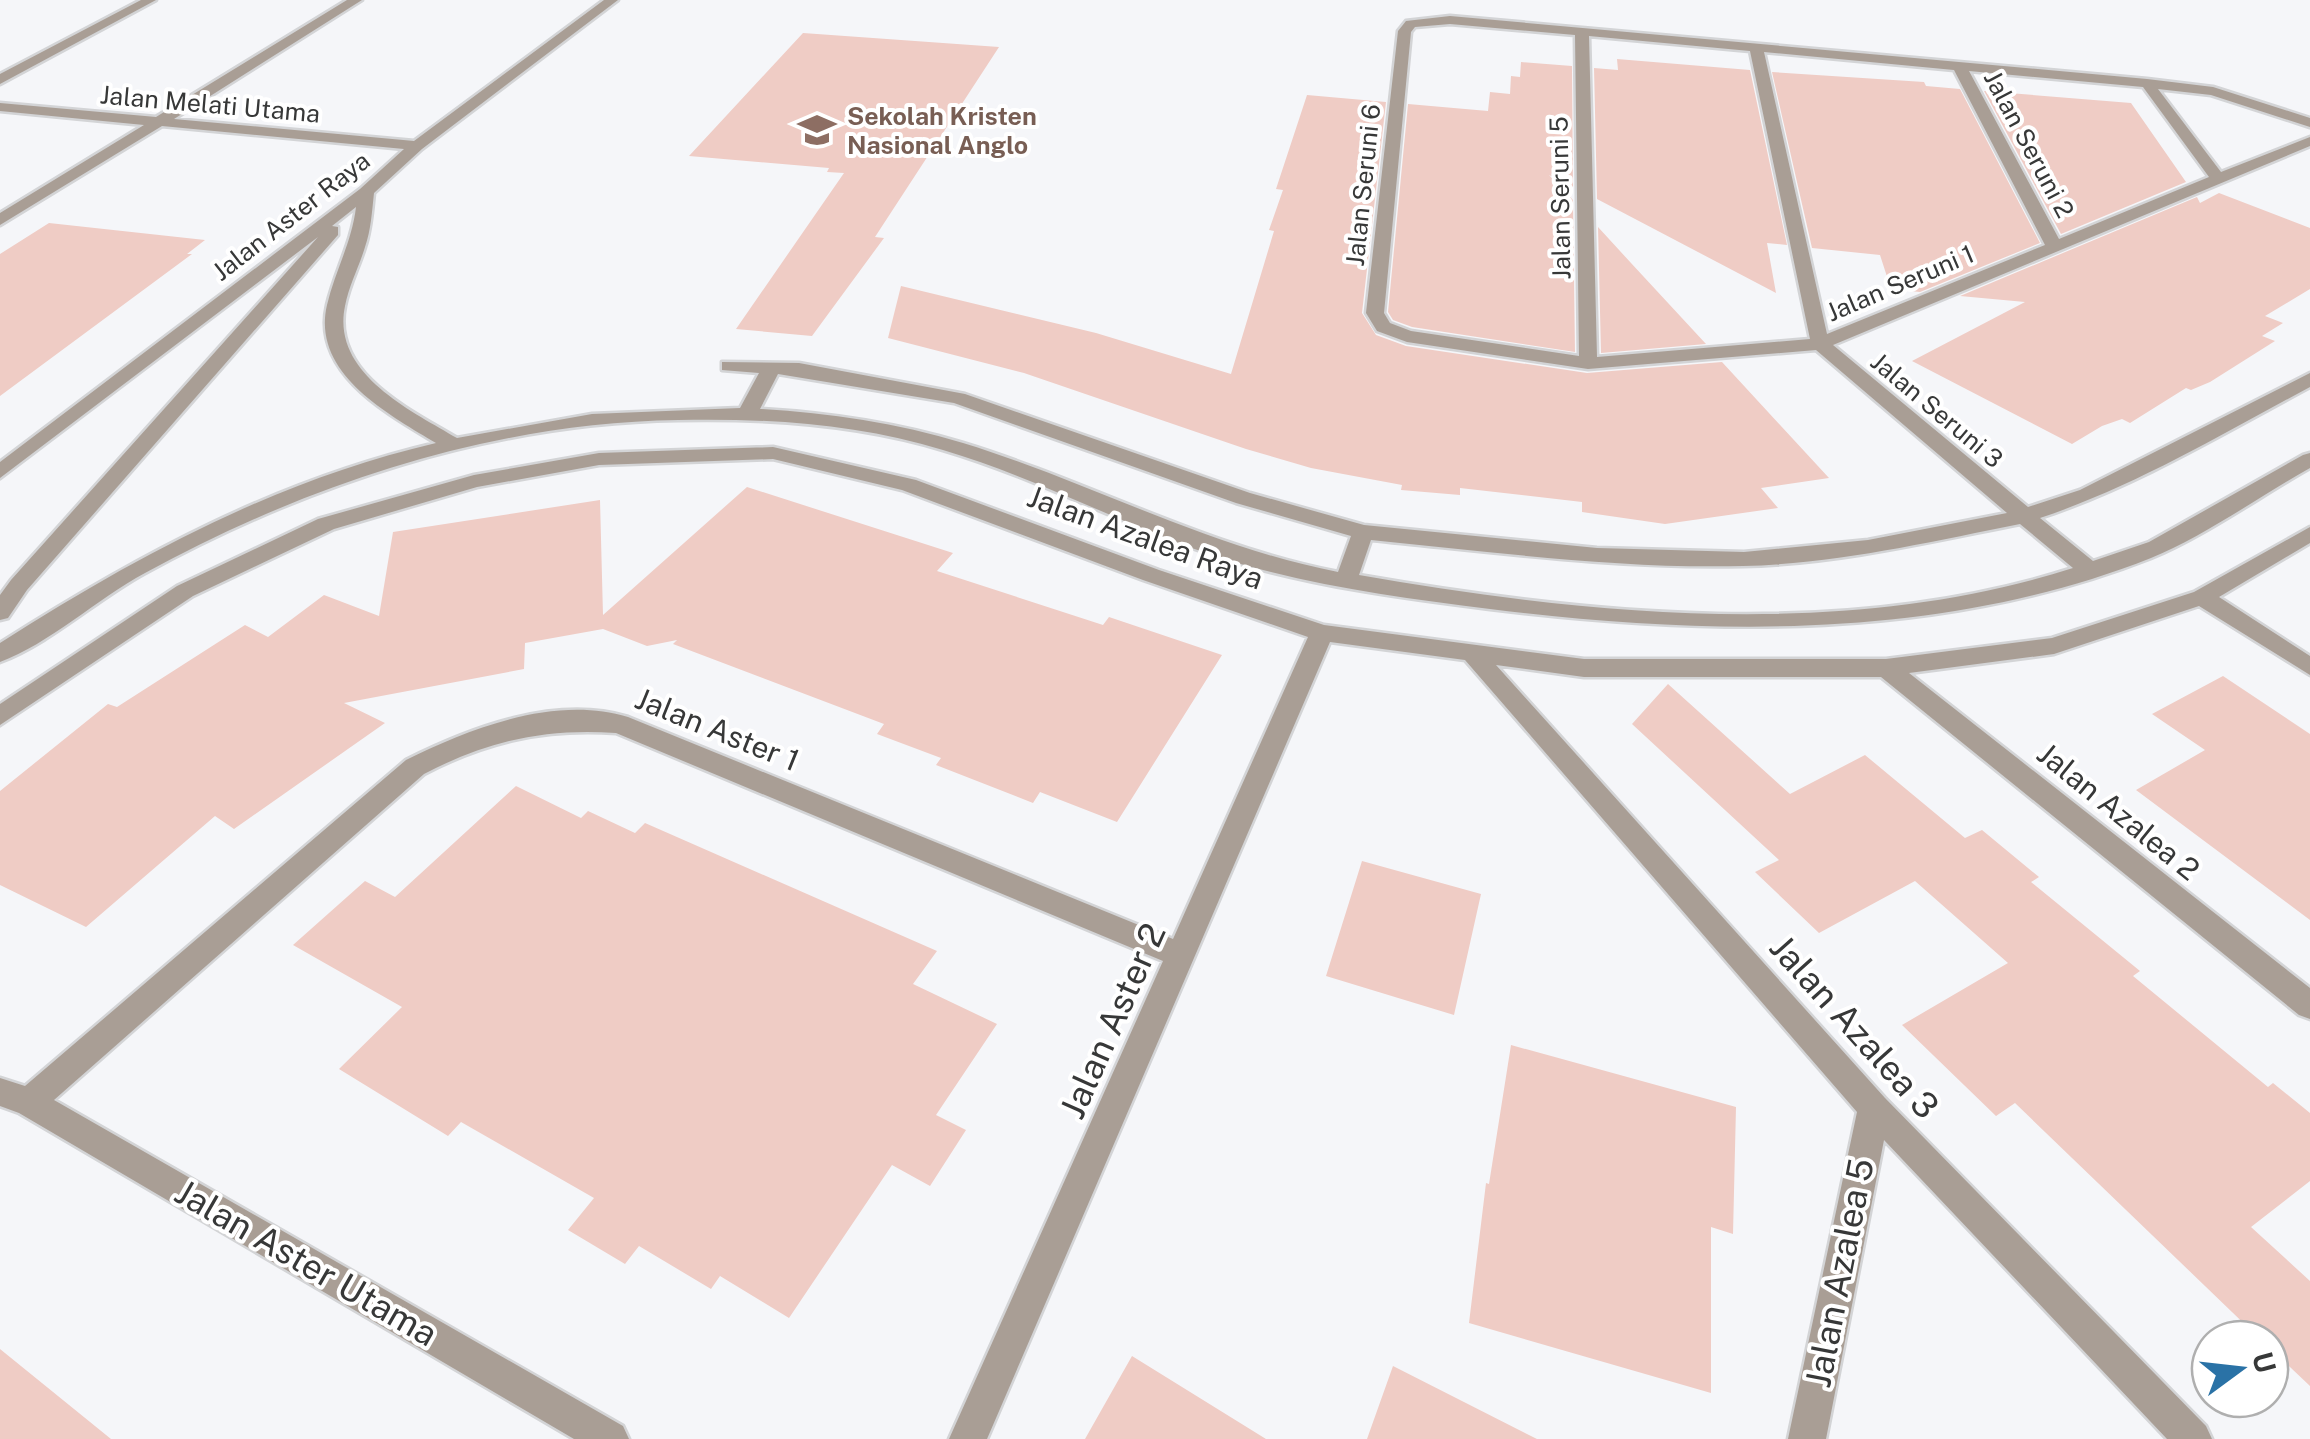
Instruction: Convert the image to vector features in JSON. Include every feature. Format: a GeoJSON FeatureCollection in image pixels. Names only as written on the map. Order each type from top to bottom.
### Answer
{"type":"FeatureCollection","features":[{"type":"Feature","properties":{"kind":"street"},"geometry":{"type":"LineString","coordinates":[[0,80],[150,0]]}},
{"type":"Feature","properties":{"kind":"street"},"geometry":{"type":"LineString","coordinates":[[0,220],[356,0]]}},
{"type":"Feature","properties":{"kind":"street","name":"Jalan Aster Raya"},"geometry":{"type":"LineString","coordinates":[[0,472],[366,192],[416,146],[612,0]]}},
{"type":"Feature","properties":{"kind":"street","name":"Jalan Seruni 6"},"geometry":{"type":"LineString","coordinates":[[1407,336],[1383,327],[1375,312],[1406,31],[1412,24],[1450,20],[1582,32]]}},
{"type":"Feature","properties":{"kind":"street"},"geometry":{"type":"LineString","coordinates":[[1582,32],[2213,91],[2310,124]]}},
{"type":"Feature","properties":{"kind":"street","name":"Jalan Seruni 5"},"geometry":{"type":"LineString","coordinates":[[1582,32],[1588,363]]}},
{"type":"Feature","properties":{"kind":"street"},"geometry":{"type":"LineString","coordinates":[[1756,48],[1820,344]]}},
{"type":"Feature","properties":{"kind":"street","name":"Jalan Seruni 2"},"geometry":{"type":"LineString","coordinates":[[1960,66],[2054,246]]}},
{"type":"Feature","properties":{"kind":"street"},"geometry":{"type":"LineString","coordinates":[[2147,83],[2217,177]]}},
{"type":"Feature","properties":{"kind":"street","name":"Jalan Melati Utama"},"geometry":{"type":"LineString","coordinates":[[0,107],[416,146]]}},
{"type":"Feature","properties":{"kind":"street","name":"Jalan Seruni 1"},"geometry":{"type":"LineString","coordinates":[[1407,336],[1588,363],[1820,344],[2310,141]]}},
{"type":"Feature","properties":{"kind":"street"},"geometry":{"type":"LineString","coordinates":[[366,192],[360,238],[334,324],[343,356],[367,387],[389,405],[456,446]]}},
{"type":"Feature","properties":{"kind":"street"},"geometry":{"type":"LineString","coordinates":[[0,612],[366,192]]}},
{"type":"Feature","properties":{"kind":"street","name":"Jalan Seruni 3"},"geometry":{"type":"LineString","coordinates":[[1820,344],[2089,570]]}},
{"type":"Feature","properties":{"kind":"street"},"geometry":{"type":"LineString","coordinates":[[729,366],[869,379],[958,398],[1243,498],[1363,532],[1597,556],[1744,559],[1868,547],[2024,516],[2132,473],[2310,379]]}},
{"type":"Feature","properties":{"kind":"street"},"geometry":{"type":"LineString","coordinates":[[747,414],[771,368]]}},
{"type":"Feature","properties":{"kind":"street","name":"Jalan Azalea Raya"},"geometry":{"type":"LineString","coordinates":[[0,654],[128,572],[196,536],[330,480],[456,446],[569,423],[636,416],[747,414],[803,418],[914,437],[974,453],[1210,547],[1345,582],[1574,614],[1754,623],[1852,618],[2008,594],[2146,553],[2310,459]]}},
{"type":"Feature","properties":{"kind":"street","name":"Jalan Azalea Raya"},"geometry":{"type":"LineString","coordinates":[[0,716],[185,591],[326,524],[474,480],[599,459],[773,453],[910,484],[1150,574],[1322,632],[1584,668],[1886,668],[2054,646],[2202,597],[2310,534]]}},
{"type":"Feature","properties":{"kind":"street"},"geometry":{"type":"LineString","coordinates":[[1345,582],[1363,532]]}},
{"type":"Feature","properties":{"kind":"street"},"geometry":{"type":"LineString","coordinates":[[2202,597],[2310,667]]}},
{"type":"Feature","properties":{"kind":"street","name":"Jalan Aster 2"},"geometry":{"type":"LineString","coordinates":[[968,1439],[1322,632]]}},
{"type":"Feature","properties":{"kind":"street","name":"Jalan Azalea 3"},"geometry":{"type":"LineString","coordinates":[[1473,654],[1874,1108],[2193,1439]]}},
{"type":"Feature","properties":{"kind":"street","name":"Jalan Azalea 2"},"geometry":{"type":"LineString","coordinates":[[1886,668],[2310,1006]]}},
{"type":"Feature","properties":{"kind":"street","name":"Jalan Aster 1"},"geometry":{"type":"LineString","coordinates":[[14,1097],[415,768],[463,741],[567,718],[619,724],[1183,956]]}},
{"type":"Feature","properties":{"kind":"street","name":"Jalan Aster Utama"},"geometry":{"type":"LineString","coordinates":[[14,1097],[610,1439]]}},
{"type":"Feature","properties":{"kind":"street","name":"Jalan Azalea 5"},"geometry":{"type":"LineString","coordinates":[[1807,1439],[1874,1108]]}},
{"type":"Feature","properties":{"kind":"building"},"geometry":{"type":"Polygon","coordinates":[[[803,33],[999,47],[875,237],[884,238],[812,336],[736,329],[844,173],[827,172],[829,168],[689,156],[803,33]]]}},
{"type":"Feature","properties":{"kind":"building"},"geometry":{"type":"Polygon","coordinates":[[[1617,59],[1750,70],[1787,245],[1767,243],[1776,293],[1597,199],[1594,68],[1618,70],[1617,59]]]}},
{"type":"Feature","properties":{"kind":"building"},"geometry":{"type":"Polygon","coordinates":[[[1521,62],[1572,66],[1573,187],[1549,175],[1573,200],[1575,352],[1412,327],[1393,320],[1388,312],[1408,104],[1488,111],[1490,92],[1510,94],[1511,76],[1520,77],[1521,62]]]}},
{"type":"Feature","properties":{"kind":"building"},"geometry":{"type":"Polygon","coordinates":[[[1772,72],[1924,82],[1926,86],[1960,89],[2040,243],[1920,292],[1891,289],[1880,255],[1812,248],[1772,72]]]}},
{"type":"Feature","properties":{"kind":"building"},"geometry":{"type":"Polygon","coordinates":[[[1984,91],[2131,103],[2186,182],[2061,234],[1984,91]]]}},
{"type":"Feature","properties":{"kind":"building"},"geometry":{"type":"Polygon","coordinates":[[[1307,95],[1386,102],[1362,313],[1376,335],[1406,346],[1587,373],[1722,362],[1829,478],[1761,488],[1778,508],[1665,524],[1582,512],[1582,502],[1460,488],[1460,495],[1401,490],[1402,485],[1311,468],[1246,449],[1024,373],[888,338],[901,286],[1096,333],[1231,374],[1274,231],[1269,230],[1283,190],[1276,189],[1307,95]]]}},
{"type":"Feature","properties":{"kind":"building"},"geometry":{"type":"Polygon","coordinates":[[[2219,193],[2310,228],[2310,289],[2265,316],[2283,323],[2262,336],[2275,341],[2210,382],[2191,390],[2186,388],[2130,423],[2122,419],[2102,426],[2072,444],[1912,361],[2025,302],[1960,296],[2197,197],[2200,203],[2219,193]]]}},
{"type":"Feature","properties":{"kind":"building"},"geometry":{"type":"Polygon","coordinates":[[[49,223],[205,240],[187,254],[192,254],[0,396],[0,254],[49,223]]]}},
{"type":"Feature","properties":{"kind":"building"},"geometry":{"type":"Polygon","coordinates":[[[1598,227],[1631,263],[1706,344],[1601,353],[1598,227]]]}},
{"type":"Feature","properties":{"kind":"building"},"geometry":{"type":"Polygon","coordinates":[[[747,487],[953,553],[937,571],[1103,625],[1109,617],[1222,655],[1117,822],[1040,792],[1033,803],[936,765],[941,758],[877,734],[884,724],[673,644],[677,640],[647,646],[603,629],[525,643],[524,669],[344,703],[385,723],[234,829],[215,816],[86,927],[0,885],[0,791],[108,704],[117,707],[245,625],[268,637],[324,595],[379,616],[393,532],[600,500],[603,615],[747,487]]]}},
{"type":"Feature","properties":{"kind":"building"},"geometry":{"type":"Polygon","coordinates":[[[2223,676],[2310,734],[2310,920],[2136,790],[2205,750],[2152,714],[2223,676]]]}},
{"type":"Feature","properties":{"kind":"building"},"geometry":{"type":"Polygon","coordinates":[[[1668,684],[1790,794],[1865,755],[1965,838],[1982,830],[2039,877],[2031,882],[2140,971],[2133,976],[2268,1087],[2273,1083],[2310,1113],[2310,1181],[2251,1227],[2310,1281],[2310,1386],[2290,1367],[2290,1319],[2239,1319],[2015,1103],[1996,1116],[1902,1025],[2008,963],[1915,881],[1819,933],[1755,872],[1779,860],[1632,724],[1668,684]]]}},
{"type":"Feature","properties":{"kind":"building"},"geometry":{"type":"Polygon","coordinates":[[[516,786],[581,818],[588,811],[635,833],[645,823],[937,951],[913,984],[997,1024],[936,1115],[966,1130],[930,1186],[892,1165],[789,1318],[720,1276],[711,1289],[639,1246],[625,1264],[568,1230],[594,1198],[461,1122],[448,1136],[339,1069],[402,1007],[293,945],[365,881],[395,897],[516,786]]]}},
{"type":"Feature","properties":{"kind":"building"},"geometry":{"type":"Polygon","coordinates":[[[1362,861],[1481,894],[1454,1015],[1326,976],[1362,861]]]}},
{"type":"Feature","properties":{"kind":"building"},"geometry":{"type":"Polygon","coordinates":[[[1511,1045],[1736,1107],[1733,1234],[1711,1227],[1711,1393],[1469,1323],[1486,1183],[1489,1184],[1511,1045]]]}},
{"type":"Feature","properties":{"kind":"building"},"geometry":{"type":"Polygon","coordinates":[[[0,1349],[111,1439],[0,1439],[0,1349]]]}},
{"type":"Feature","properties":{"kind":"building"},"geometry":{"type":"Polygon","coordinates":[[[1132,1356],[1266,1439],[1085,1439],[1132,1356]]]}},
{"type":"Feature","properties":{"kind":"building"},"geometry":{"type":"Polygon","coordinates":[[[1393,1366],[1537,1439],[1367,1439],[1393,1366]]]}},
{"type":"Feature","properties":{"kind":"place","name":"Sekolah Kristen Nasional Anglo"},"geometry":{"type":"Point","coordinates":[817,130]}}]}
